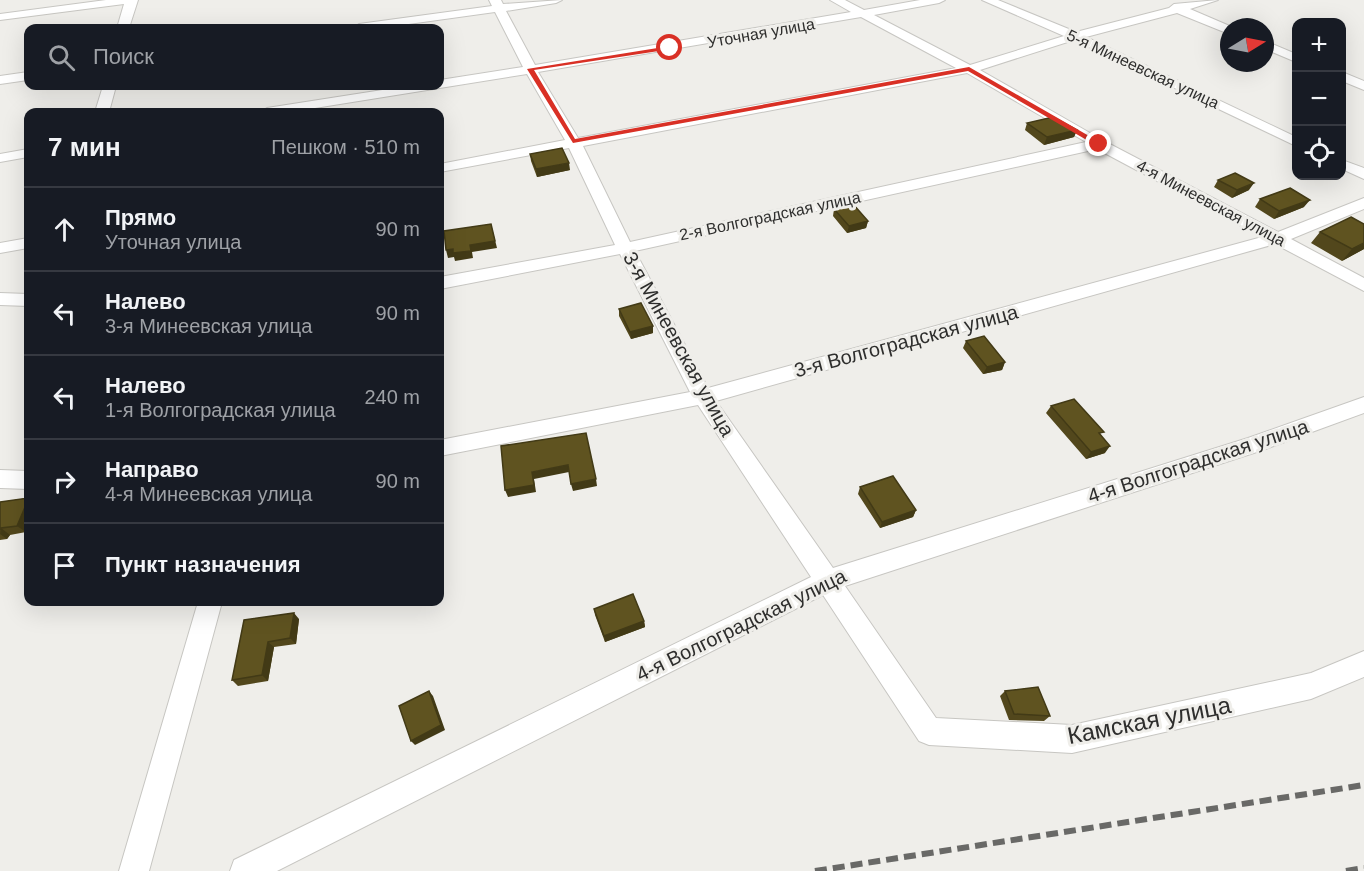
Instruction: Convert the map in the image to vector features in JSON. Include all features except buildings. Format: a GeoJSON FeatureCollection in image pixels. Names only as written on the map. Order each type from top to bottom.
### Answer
{"type":"FeatureCollection","features":[{"type":"Feature","properties":{"kind":"street"},"geometry":{"type":"LineString","coordinates":[[0,17],[131,0],[124,24]]}},
{"type":"Feature","properties":{"kind":"street"},"geometry":{"type":"LineString","coordinates":[[382,24],[497,4],[556,0]]}},
{"type":"Feature","properties":{"kind":"street","name":"4-я Минеевская улица"},"geometry":{"type":"LineString","coordinates":[[836,0],[969,69],[1099,144],[1364,285]]}},
{"type":"Feature","properties":{"kind":"street","name":"Уточная улица"},"geometry":{"type":"LineString","coordinates":[[444,83],[864,15],[939,0]]}},
{"type":"Feature","properties":{"kind":"street","name":"5-я Минеевская улица"},"geometry":{"type":"LineString","coordinates":[[988,0],[1075,36],[1292,140]]}},
{"type":"Feature","properties":{"kind":"street"},"geometry":{"type":"LineString","coordinates":[[1161,0],[1220,26]]}},
{"type":"Feature","properties":{"kind":"street"},"geometry":{"type":"LineString","coordinates":[[444,167],[573,141],[969,69],[1075,36],[1212,0]]}},
{"type":"Feature","properties":{"kind":"street","name":"3-я Минеевская улица"},"geometry":{"type":"LineString","coordinates":[[497,4],[530,69],[573,141],[625,248],[704,397],[929,731]]}},
{"type":"Feature","properties":{"kind":"street"},"geometry":{"type":"LineString","coordinates":[[1274,49],[1292,56]]}},
{"type":"Feature","properties":{"kind":"street"},"geometry":{"type":"LineString","coordinates":[[0,80],[24,77]]}},
{"type":"Feature","properties":{"kind":"street"},"geometry":{"type":"LineString","coordinates":[[1346,78],[1364,86]]}},
{"type":"Feature","properties":{"kind":"street"},"geometry":{"type":"LineString","coordinates":[[103,108],[108,90]]}},
{"type":"Feature","properties":{"kind":"street"},"geometry":{"type":"LineString","coordinates":[[292,108],[405,90]]}},
{"type":"Feature","properties":{"kind":"street","name":"2-я Волгоградская улица"},"geometry":{"type":"LineString","coordinates":[[444,282],[625,248],[1099,144]]}},
{"type":"Feature","properties":{"kind":"street"},"geometry":{"type":"LineString","coordinates":[[0,158],[24,154]]}},
{"type":"Feature","properties":{"kind":"street"},"geometry":{"type":"LineString","coordinates":[[1346,166],[1364,174]]}},
{"type":"Feature","properties":{"kind":"street","name":"3-я Волгоградская улица"},"geometry":{"type":"LineString","coordinates":[[444,447],[704,397],[1279,238],[1364,203]]}},
{"type":"Feature","properties":{"kind":"street"},"geometry":{"type":"LineString","coordinates":[[0,248],[24,244]]}},
{"type":"Feature","properties":{"kind":"street"},"geometry":{"type":"LineString","coordinates":[[0,299],[24,300]]}},
{"type":"Feature","properties":{"kind":"street","name":"4-я Волгоградская улица"},"geometry":{"type":"LineString","coordinates":[[245,871],[826,580],[1253,445],[1364,405]]}},
{"type":"Feature","properties":{"kind":"street"},"geometry":{"type":"LineString","coordinates":[[0,479],[24,480]]}},
{"type":"Feature","properties":{"kind":"street"},"geometry":{"type":"LineString","coordinates":[[134,871],[209,606]]}},
{"type":"Feature","properties":{"kind":"street","name":"Камская улица"},"geometry":{"type":"LineString","coordinates":[[929,731],[1071,739],[1311,686],[1364,664]]}},
{"type":"Feature","properties":{"kind":"railway"},"geometry":{"type":"LineString","coordinates":[[815,871],[1364,785]]}},
{"type":"Feature","properties":{"kind":"railway"},"geometry":{"type":"LineString","coordinates":[[1346,871],[1364,868]]}},
{"type":"Feature","properties":{"kind":"route"},"geometry":{"type":"LineString","coordinates":[[670,48],[530,69],[573,141],[969,69],[1099,144]]}}]}
